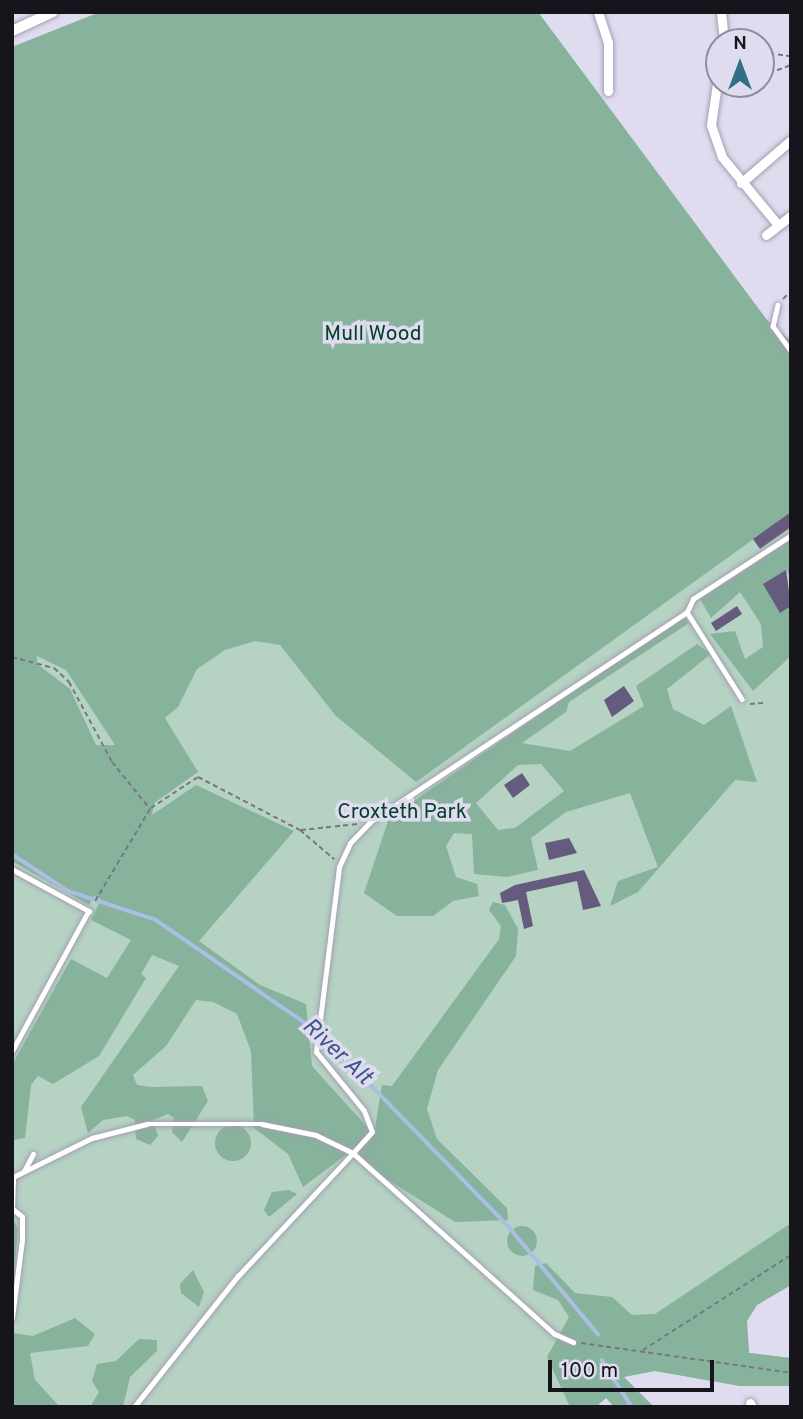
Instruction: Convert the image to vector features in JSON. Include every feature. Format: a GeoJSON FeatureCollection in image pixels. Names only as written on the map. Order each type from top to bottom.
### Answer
{"type":"FeatureCollection","features":[{"type":"Feature","properties":{"kind":"street"},"geometry":{"type":"LineString","coordinates":[[12,31],[27,18],[53,12]]}},
{"type":"Feature","properties":{"kind":"street"},"geometry":{"type":"LineString","coordinates":[[598,12],[608,43],[608,91]]}},
{"type":"Feature","properties":{"kind":"street"},"geometry":{"type":"LineString","coordinates":[[714,98],[710,125],[722,157],[778,225]]}},
{"type":"Feature","properties":{"kind":"street"},"geometry":{"type":"LineString","coordinates":[[741,183],[791,140]]}},
{"type":"Feature","properties":{"kind":"street"},"geometry":{"type":"LineString","coordinates":[[766,235],[790,216]]}},
{"type":"Feature","properties":{"kind":"lane"},"geometry":{"type":"LineString","coordinates":[[778,305],[773,326],[791,351]]}},
{"type":"Feature","properties":{"kind":"lane"},"geometry":{"type":"LineString","coordinates":[[134,1407],[238,1276],[372,1132],[363,1111],[316,1052],[339,867],[370,822],[687,612],[693,599],[791,535]]}},
{"type":"Feature","properties":{"kind":"lane"},"geometry":{"type":"LineString","coordinates":[[687,612],[742,699]]}},
{"type":"Feature","properties":{"kind":"lane"},"geometry":{"type":"LineString","coordinates":[[12,869],[89,911],[12,1052]]}},
{"type":"Feature","properties":{"kind":"lane"},"geometry":{"type":"LineString","coordinates":[[12,1318],[22,1240],[22,1217],[12,1209],[13,1175],[92,1138],[172,1122],[289,1129],[353,1153],[555,1334],[573,1342]]}},
{"type":"Feature","properties":{"kind":"lane"},"geometry":{"type":"LineString","coordinates":[[24,1172],[33,1154]]}},
{"type":"Feature","properties":{"kind":"path"},"geometry":{"type":"LineString","coordinates":[[778,305],[791,291]]}},
{"type":"Feature","properties":{"kind":"path"},"geometry":{"type":"LineString","coordinates":[[12,657],[54,668],[69,682],[112,762],[150,809]]}},
{"type":"Feature","properties":{"kind":"path"},"geometry":{"type":"LineString","coordinates":[[742,699],[763,703]]}},
{"type":"Feature","properties":{"kind":"path"},"geometry":{"type":"LineString","coordinates":[[93,905],[150,809],[198,777],[300,830],[339,867]]}},
{"type":"Feature","properties":{"kind":"path"},"geometry":{"type":"LineString","coordinates":[[300,830],[370,822]]}},
{"type":"Feature","properties":{"kind":"path"},"geometry":{"type":"LineString","coordinates":[[642,1351],[791,1255]]}},
{"type":"Feature","properties":{"kind":"path"},"geometry":{"type":"LineString","coordinates":[[573,1342],[606,1344],[791,1373]]}},
{"type":"Feature","properties":{"kind":"green space","name":"Croxteth Park"},"geometry":{"type":"Polygon","coordinates":[[[100,12],[538,12],[767,320],[791,341],[791,1285],[757,1305],[747,1321],[749,1353],[791,1358],[791,1386],[740,1386],[655,1371],[623,1376],[571,1407],[12,1407],[12,47],[100,12]]]}},
{"type":"Feature","properties":{"kind":"green space","name":"Mull Wood"},"geometry":{"type":"Polygon","coordinates":[[[100,12],[538,12],[767,320],[791,341],[791,512],[416,782],[336,716],[280,645],[255,641],[225,650],[197,669],[178,707],[165,718],[198,772],[154,803],[152,815],[196,785],[294,831],[199,941],[260,985],[306,1004],[312,1066],[369,1129],[375,1128],[382,1085],[392,1086],[499,939],[501,926],[489,910],[493,902],[505,905],[518,929],[516,956],[438,1070],[427,1109],[437,1139],[507,1208],[508,1220],[455,1222],[347,1154],[303,1187],[288,1154],[254,1128],[251,1051],[237,1014],[213,1002],[196,1000],[166,1046],[133,1075],[137,1085],[202,1086],[208,1101],[182,1142],[172,1132],[174,1118],[168,1114],[153,1120],[158,1136],[150,1145],[136,1139],[135,1120],[127,1116],[103,1120],[88,1133],[81,1107],[179,966],[152,955],[141,974],[146,978],[99,1056],[53,1084],[38,1076],[31,1085],[25,1138],[12,1140],[12,1065],[71,959],[107,978],[131,940],[91,920],[101,899],[94,896],[89,905],[12,861],[12,47],[100,12]],[[37,656],[37,664],[70,689],[96,745],[115,745],[66,670],[37,656]]]}},
{"type":"Feature","properties":{"kind":"green space"},"geometry":{"type":"Polygon","coordinates":[[[791,540],[791,578],[786,570],[780,612],[791,606],[791,656],[753,691],[710,634],[735,631],[745,659],[763,647],[761,624],[740,592],[711,618],[700,599],[791,540]]]}},
{"type":"Feature","properties":{"kind":"green space"},"geometry":{"type":"Polygon","coordinates":[[[683,616],[689,623],[569,702],[566,712],[522,743],[570,751],[644,706],[636,686],[697,644],[711,654],[667,689],[673,709],[704,725],[731,706],[757,782],[735,780],[638,892],[610,906],[618,881],[658,867],[630,793],[566,812],[531,838],[538,870],[507,877],[474,874],[472,834],[454,833],[446,846],[456,877],[477,884],[479,896],[453,901],[433,916],[397,916],[364,893],[389,818],[683,616]],[[541,764],[518,765],[476,803],[498,830],[515,828],[564,791],[541,764]]]}},
{"type":"Feature","properties":{"kind":"green space"},"geometry":{"type":"Polygon","coordinates":[[[233,1125],[246,1130],[251,1143],[246,1156],[233,1161],[220,1156],[215,1143],[220,1130],[233,1125]]]}},
{"type":"Feature","properties":{"kind":"green space"},"geometry":{"type":"Polygon","coordinates":[[[289,1190],[297,1194],[269,1217],[264,1210],[272,1192],[289,1190]]]}},
{"type":"Feature","properties":{"kind":"green space"},"geometry":{"type":"Polygon","coordinates":[[[12,1217],[18,1229],[12,1299],[12,1217]]]}},
{"type":"Feature","properties":{"kind":"green space"},"geometry":{"type":"Polygon","coordinates":[[[791,1223],[791,1285],[757,1305],[747,1321],[749,1353],[791,1358],[791,1386],[740,1386],[655,1371],[624,1377],[654,1407],[614,1407],[606,1398],[596,1407],[570,1407],[547,1357],[569,1317],[558,1300],[533,1290],[535,1266],[546,1263],[575,1293],[612,1297],[632,1315],[655,1314],[791,1223]]]}},
{"type":"Feature","properties":{"kind":"green space"},"geometry":{"type":"Polygon","coordinates":[[[522,1226],[533,1230],[537,1241],[533,1252],[522,1256],[511,1252],[507,1241],[511,1230],[522,1226]]]}},
{"type":"Feature","properties":{"kind":"green space"},"geometry":{"type":"Polygon","coordinates":[[[193,1270],[204,1292],[199,1307],[181,1293],[180,1284],[193,1270]]]}},
{"type":"Feature","properties":{"kind":"green space"},"geometry":{"type":"Polygon","coordinates":[[[75,1318],[95,1334],[88,1346],[30,1353],[35,1380],[60,1407],[12,1407],[12,1333],[33,1336],[75,1318]]]}},
{"type":"Feature","properties":{"kind":"green space"},"geometry":{"type":"Polygon","coordinates":[[[139,1339],[157,1340],[157,1351],[130,1377],[123,1407],[90,1407],[99,1392],[92,1381],[97,1364],[116,1361],[139,1339]]]}},
{"type":"Feature","properties":{"kind":"building"},"geometry":{"type":"Polygon","coordinates":[[[791,512],[791,527],[760,549],[753,539],[791,512]]]}},
{"type":"Feature","properties":{"kind":"building"},"geometry":{"type":"Polygon","coordinates":[[[786,570],[791,606],[780,613],[763,584],[786,570]]]}},
{"type":"Feature","properties":{"kind":"building"},"geometry":{"type":"Polygon","coordinates":[[[737,606],[742,614],[716,631],[711,623],[737,606]]]}},
{"type":"Feature","properties":{"kind":"building"},"geometry":{"type":"Polygon","coordinates":[[[624,686],[634,701],[612,717],[604,700],[624,686]]]}},
{"type":"Feature","properties":{"kind":"building"},"geometry":{"type":"Polygon","coordinates":[[[522,773],[530,785],[513,798],[504,785],[522,773]]]}},
{"type":"Feature","properties":{"kind":"building"},"geometry":{"type":"Polygon","coordinates":[[[569,838],[577,853],[549,860],[545,843],[569,838]]]}},
{"type":"Feature","properties":{"kind":"building"},"geometry":{"type":"Polygon","coordinates":[[[584,870],[601,906],[583,910],[577,881],[526,892],[533,926],[524,929],[518,900],[502,903],[500,893],[515,885],[584,870]]]}},
{"type":"Feature","properties":{"kind":"waterway","name":"River Alt"},"geometry":{"type":"LineString","coordinates":[[12,854],[68,891],[156,920],[321,1034],[510,1228],[598,1334]]}},
{"type":"Feature","properties":{"kind":"waterway","name":"River Alt"},"geometry":{"type":"LineString","coordinates":[[602,1360],[632,1407]]}}]}
